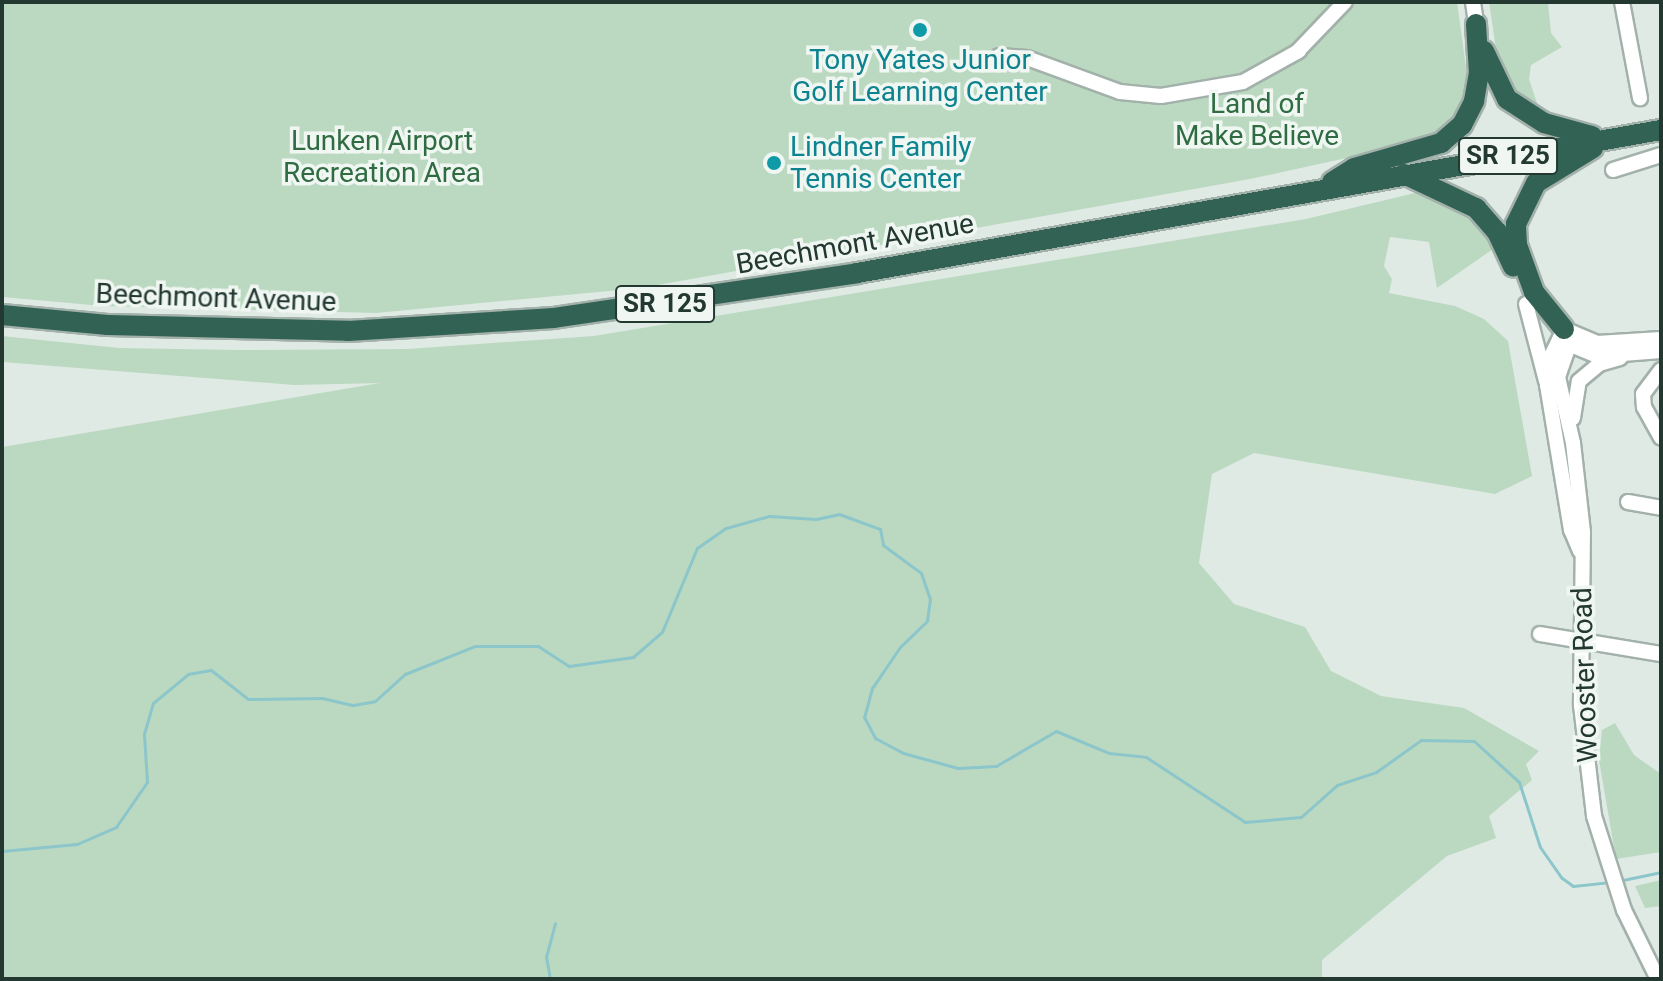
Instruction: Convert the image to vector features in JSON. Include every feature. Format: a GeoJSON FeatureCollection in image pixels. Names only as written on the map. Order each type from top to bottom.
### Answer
{"type":"FeatureCollection","features":[{"type":"Feature","properties":{"kind":"highway"},"geometry":{"type":"LineString","coordinates":[[1476,24],[1489,69],[1507,99],[1557,128],[1611,138]]}},
{"type":"Feature","properties":{"kind":"highway"},"geometry":{"type":"LineString","coordinates":[[1319,190],[1354,168],[1441,143],[1462,125],[1474,101],[1479,73],[1476,24]]}},
{"type":"Feature","properties":{"kind":"highway","name":"Beechmont Avenue"},"geometry":{"type":"LineString","coordinates":[[2,315],[108,325],[348,331],[554,318],[728,295],[1661,130]]}},
{"type":"Feature","properties":{"kind":"highway"},"geometry":{"type":"LineString","coordinates":[[1565,337],[1534,292],[1517,245],[1516,224],[1536,183],[1611,138]]}},
{"type":"Feature","properties":{"kind":"highway"},"geometry":{"type":"LineString","coordinates":[[1404,174],[1457,195],[1490,222],[1510,255],[1526,304],[1565,337]]}},
{"type":"Feature","properties":{"kind":"street"},"geometry":{"type":"LineString","coordinates":[[999,56],[1027,58],[1120,92],[1161,96],[1243,82],[1298,51],[1345,2]]}},
{"type":"Feature","properties":{"kind":"street"},"geometry":{"type":"LineString","coordinates":[[1473,2],[1476,24]]}},
{"type":"Feature","properties":{"kind":"street"},"geometry":{"type":"LineString","coordinates":[[1622,2],[1640,98]]}},
{"type":"Feature","properties":{"kind":"street"},"geometry":{"type":"LineString","coordinates":[[1613,170],[1661,155]]}},
{"type":"Feature","properties":{"kind":"street"},"geometry":{"type":"LineString","coordinates":[[1526,304],[1547,385]]}},
{"type":"Feature","properties":{"kind":"street"},"geometry":{"type":"LineString","coordinates":[[1565,337],[1597,343],[1661,339]]}},
{"type":"Feature","properties":{"kind":"street"},"geometry":{"type":"LineString","coordinates":[[1565,337],[1597,356],[1620,358]]}},
{"type":"Feature","properties":{"kind":"street","name":"Wooster Road"},"geometry":{"type":"LineString","coordinates":[[1565,337],[1547,385],[1571,530],[1580,551]]}},
{"type":"Feature","properties":{"kind":"street","name":"Wooster Road"},"geometry":{"type":"LineString","coordinates":[[1565,337],[1558,377],[1573,443],[1583,532],[1580,551],[1584,645],[1581,705],[1600,839],[1624,910],[1658,979]]}},
{"type":"Feature","properties":{"kind":"street"},"geometry":{"type":"LineString","coordinates":[[1573,443],[1572,398],[1579,381],[1599,364],[1661,351]]}},
{"type":"Feature","properties":{"kind":"street"},"geometry":{"type":"LineString","coordinates":[[1661,370],[1643,394],[1661,438]]}},
{"type":"Feature","properties":{"kind":"street"},"geometry":{"type":"LineString","coordinates":[[1628,502],[1661,508]]}},
{"type":"Feature","properties":{"kind":"street"},"geometry":{"type":"LineString","coordinates":[[1540,634],[1584,645],[1661,654]]}},
{"type":"Feature","properties":{"kind":"green space","name":"Lunken Airport Recreation Area"},"geometry":{"type":"Polygon","coordinates":[[[2,2],[1457,2],[1468,82],[1464,102],[1451,123],[1415,143],[1250,179],[641,288],[376,313],[103,306],[2,297],[2,2]]]}},
{"type":"Feature","properties":{"kind":"green space"},"geometry":{"type":"Polygon","coordinates":[[[1489,2],[1548,2],[1551,33],[1562,47],[1531,65],[1529,79],[1539,109],[1512,89],[1497,56],[1489,2]]]}},
{"type":"Feature","properties":{"kind":"green space"},"geometry":{"type":"Polygon","coordinates":[[[1436,188],[1503,242],[1437,288],[1429,242],[1390,237],[1384,266],[1392,279],[1389,293],[1455,306],[1484,319],[1508,341],[1532,476],[1495,494],[1254,453],[1212,474],[1199,563],[1234,604],[1305,627],[1331,671],[1381,696],[1464,708],[1539,751],[1526,764],[1532,780],[1489,816],[1496,838],[1447,856],[1322,960],[1322,979],[2,979],[2,447],[380,383],[294,385],[2,362],[2,336],[119,348],[239,350],[407,349],[594,336],[1306,219],[1436,188]]]}},
{"type":"Feature","properties":{"kind":"green space"},"geometry":{"type":"Polygon","coordinates":[[[1615,723],[1634,755],[1661,774],[1661,852],[1616,859],[1599,760],[1602,730],[1615,723]]]}},
{"type":"Feature","properties":{"kind":"green space"},"geometry":{"type":"Polygon","coordinates":[[[1661,880],[1661,906],[1645,908],[1635,886],[1661,880]]]}},
{"type":"Feature","properties":{"kind":"waterway"},"geometry":{"type":"LineString","coordinates":[[2,851],[77,844],[116,827],[147,782],[144,734],[153,703],[188,674],[211,670],[248,699],[322,698],[353,705],[375,701],[405,674],[475,646],[538,646],[569,666],[633,657],[662,632],[697,548],[726,528],[769,516],[816,519],[839,514],[880,529],[883,545],[921,573],[930,599],[927,621],[900,647],[872,688],[864,717],[875,738],[903,753],[958,768],[996,766],[1056,731],[1109,753],[1146,757],[1245,822],[1301,817],[1337,785],[1376,772],[1421,740],[1474,741],[1519,782],[1540,847],[1562,878],[1573,886],[1610,882]]}},
{"type":"Feature","properties":{"kind":"waterway"},"geometry":{"type":"LineString","coordinates":[[1618,881],[1661,872]]}},
{"type":"Feature","properties":{"kind":"waterway"},"geometry":{"type":"LineString","coordinates":[[550,979],[546,957],[555,923]]}},
{"type":"Feature","properties":{"kind":"place","name":"Tony Yates Junior Golf Learning Center"},"geometry":{"type":"Point","coordinates":[920,30]}},
{"type":"Feature","properties":{"kind":"place","name":"Lindner Family Tennis Center"},"geometry":{"type":"Point","coordinates":[774,163]}},
{"type":"Feature","properties":{"kind":"park label","name":"Land of Make Believe"},"geometry":{"type":"Point","coordinates":[1257,120]}}]}
